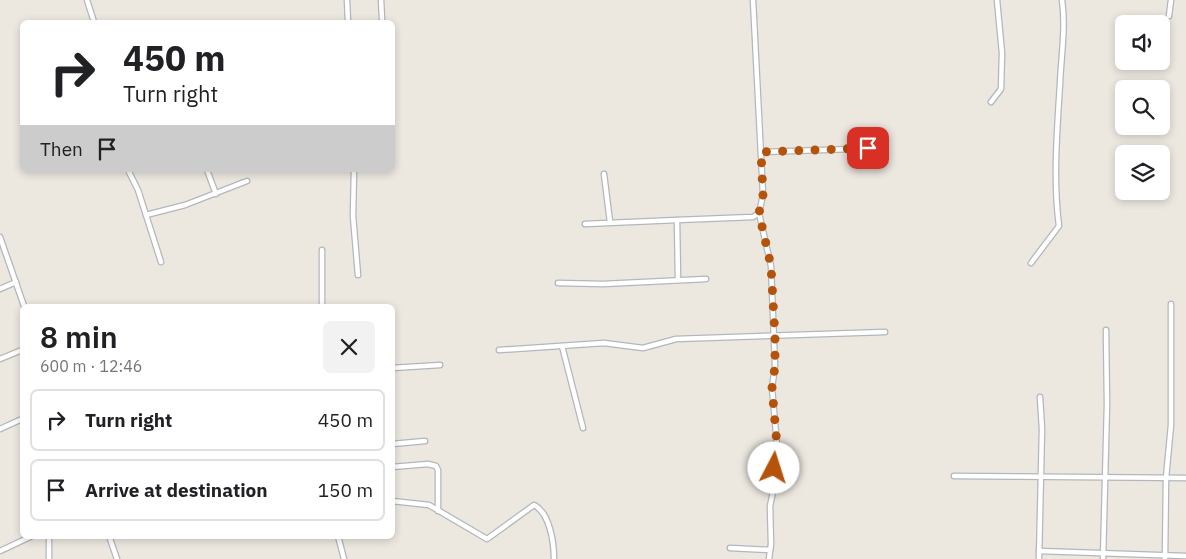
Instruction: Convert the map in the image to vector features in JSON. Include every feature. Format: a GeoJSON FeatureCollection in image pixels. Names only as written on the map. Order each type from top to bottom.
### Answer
{"type":"FeatureCollection","features":[{"type":"Feature","properties":{"kind":"street"},"geometry":{"type":"LineString","coordinates":[[87,0],[93,20]]}},
{"type":"Feature","properties":{"kind":"street"},"geometry":{"type":"LineString","coordinates":[[347,0],[348,20]]}},
{"type":"Feature","properties":{"kind":"street"},"geometry":{"type":"LineString","coordinates":[[381,0],[382,19]]}},
{"type":"Feature","properties":{"kind":"street"},"geometry":{"type":"LineString","coordinates":[[754,0],[763,195],[759,213],[771,266],[775,336],[775,366],[772,388],[777,445],[775,482],[770,506],[769,559]]}},
{"type":"Feature","properties":{"kind":"street"},"geometry":{"type":"LineString","coordinates":[[991,102],[1002,88],[1002,53],[997,0]]}},
{"type":"Feature","properties":{"kind":"street"},"geometry":{"type":"LineString","coordinates":[[1031,263],[1059,226],[1056,181],[1064,37],[1062,0]]}},
{"type":"Feature","properties":{"kind":"street"},"geometry":{"type":"LineString","coordinates":[[1169,15],[1171,0]]}},
{"type":"Feature","properties":{"kind":"street"},"geometry":{"type":"LineString","coordinates":[[761,152],[883,148]]}},
{"type":"Feature","properties":{"kind":"street"},"geometry":{"type":"LineString","coordinates":[[129,172],[162,262]]}},
{"type":"Feature","properties":{"kind":"street"},"geometry":{"type":"LineString","coordinates":[[208,172],[216,194]]}},
{"type":"Feature","properties":{"kind":"street"},"geometry":{"type":"LineString","coordinates":[[354,172],[353,216],[358,275]]}},
{"type":"Feature","properties":{"kind":"street"},"geometry":{"type":"LineString","coordinates":[[604,174],[610,222]]}},
{"type":"Feature","properties":{"kind":"street"},"geometry":{"type":"LineString","coordinates":[[146,215],[158,214],[247,182]]}},
{"type":"Feature","properties":{"kind":"street"},"geometry":{"type":"LineString","coordinates":[[585,224],[753,217],[759,213]]}},
{"type":"Feature","properties":{"kind":"street"},"geometry":{"type":"LineString","coordinates":[[677,220],[678,280]]}},
{"type":"Feature","properties":{"kind":"street"},"geometry":{"type":"LineString","coordinates":[[0,237],[23,304]]}},
{"type":"Feature","properties":{"kind":"street"},"geometry":{"type":"LineString","coordinates":[[322,250],[322,304]]}},
{"type":"Feature","properties":{"kind":"street"},"geometry":{"type":"LineString","coordinates":[[558,283],[603,284],[706,279]]}},
{"type":"Feature","properties":{"kind":"street"},"geometry":{"type":"LineString","coordinates":[[0,289],[16,282]]}},
{"type":"Feature","properties":{"kind":"street"},"geometry":{"type":"LineString","coordinates":[[1165,557],[1166,478],[1170,425],[1171,304]]}},
{"type":"Feature","properties":{"kind":"street"},"geometry":{"type":"LineString","coordinates":[[1103,556],[1106,477],[1106,330]]}},
{"type":"Feature","properties":{"kind":"street"},"geometry":{"type":"LineString","coordinates":[[499,350],[604,344],[643,348],[676,339],[885,332]]}},
{"type":"Feature","properties":{"kind":"street"},"geometry":{"type":"LineString","coordinates":[[562,346],[583,428]]}},
{"type":"Feature","properties":{"kind":"street"},"geometry":{"type":"LineString","coordinates":[[0,360],[20,351]]}},
{"type":"Feature","properties":{"kind":"street"},"geometry":{"type":"LineString","coordinates":[[395,368],[440,365]]}},
{"type":"Feature","properties":{"kind":"street"},"geometry":{"type":"LineString","coordinates":[[1039,559],[1040,397]]}},
{"type":"Feature","properties":{"kind":"street"},"geometry":{"type":"LineString","coordinates":[[0,429],[20,420]]}},
{"type":"Feature","properties":{"kind":"street"},"geometry":{"type":"LineString","coordinates":[[395,444],[425,441]]}},
{"type":"Feature","properties":{"kind":"street"},"geometry":{"type":"LineString","coordinates":[[395,468],[428,464],[436,466],[438,470],[438,511]]}},
{"type":"Feature","properties":{"kind":"street"},"geometry":{"type":"LineString","coordinates":[[954,476],[1186,478]]}},
{"type":"Feature","properties":{"kind":"street"},"geometry":{"type":"LineString","coordinates":[[395,501],[430,505],[487,539],[534,505],[543,513],[548,523],[554,547],[554,559]]}},
{"type":"Feature","properties":{"kind":"street"},"geometry":{"type":"LineString","coordinates":[[0,551],[26,539]]}},
{"type":"Feature","properties":{"kind":"street"},"geometry":{"type":"LineString","coordinates":[[49,539],[49,559]]}},
{"type":"Feature","properties":{"kind":"street"},"geometry":{"type":"LineString","coordinates":[[110,539],[117,559]]}},
{"type":"Feature","properties":{"kind":"street"},"geometry":{"type":"LineString","coordinates":[[339,539],[344,559]]}},
{"type":"Feature","properties":{"kind":"street"},"geometry":{"type":"LineString","coordinates":[[730,548],[770,550]]}},
{"type":"Feature","properties":{"kind":"street"},"geometry":{"type":"LineString","coordinates":[[1039,551],[1103,556],[1186,556]]}},
{"type":"Feature","properties":{"kind":"route"},"geometry":{"type":"LineString","coordinates":[[774,468],[777,445],[772,388],[775,366],[775,336],[771,266],[759,213],[763,195],[761,152],[868,148]]}}]}
